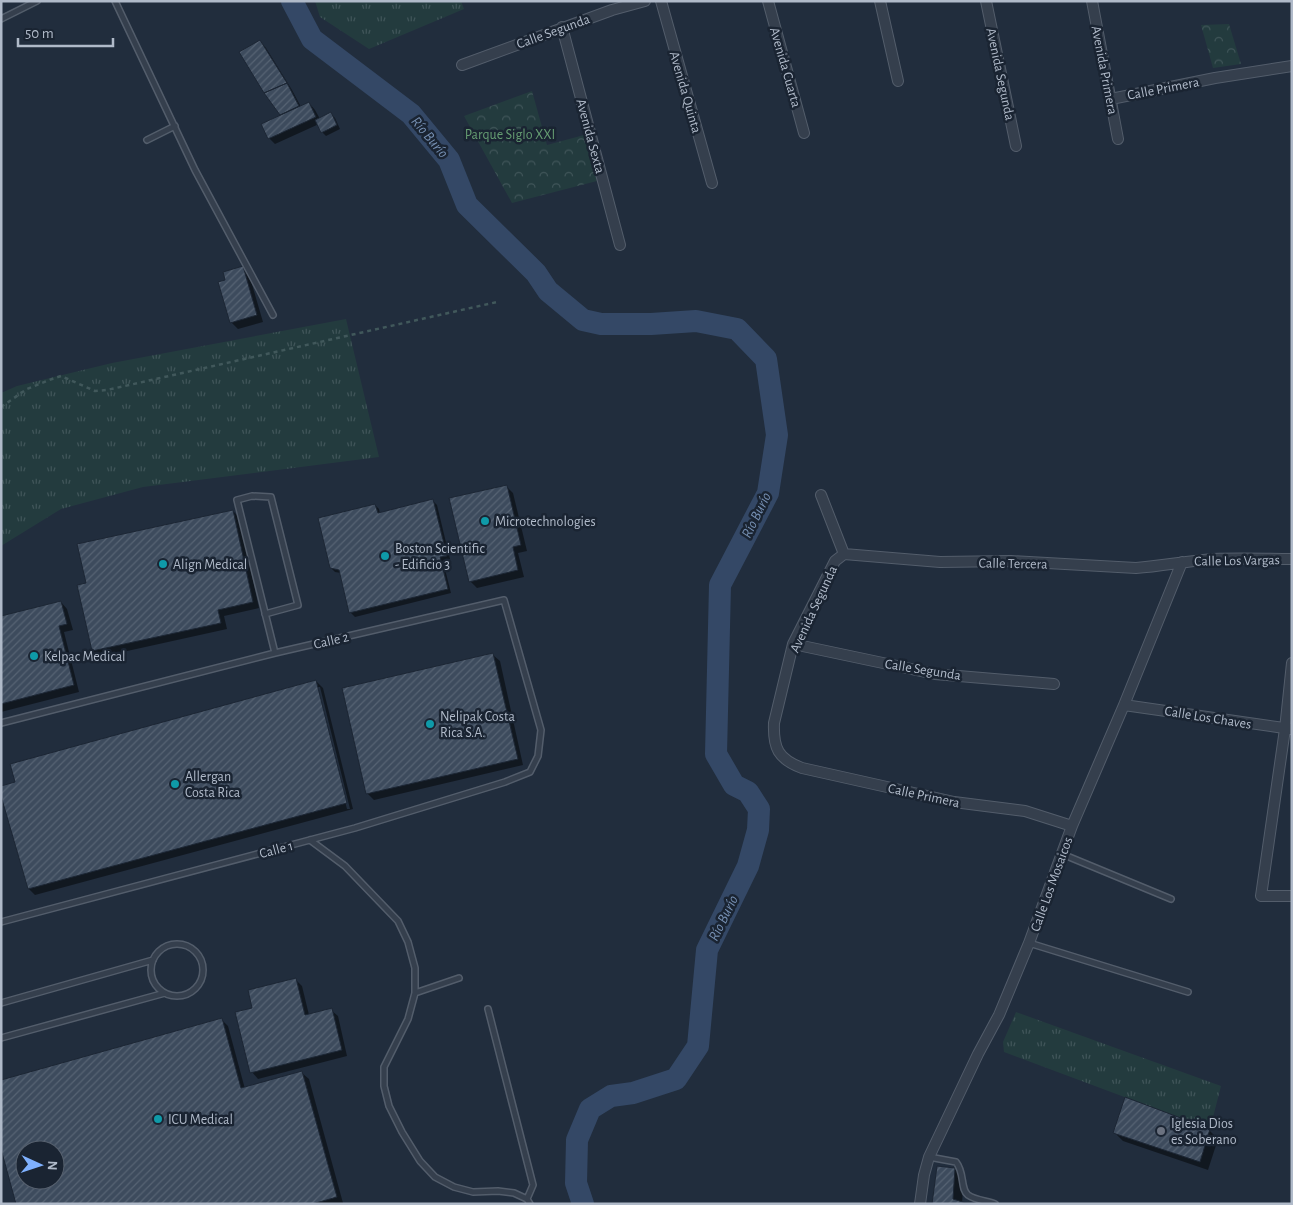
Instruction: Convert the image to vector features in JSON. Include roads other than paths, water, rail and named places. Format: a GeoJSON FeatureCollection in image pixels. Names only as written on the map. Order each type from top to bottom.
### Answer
{"type":"FeatureCollection","features":[{"type":"Feature","properties":{"kind":"street","name":"Calle Segunda"},"geometry":{"type":"LineString","coordinates":[[462,65],[562,27],[645,1]]}},
{"type":"Feature","properties":{"kind":"street","name":"Avenida Quinta"},"geometry":{"type":"LineString","coordinates":[[661,1],[712,183]]}},
{"type":"Feature","properties":{"kind":"street","name":"Avenida Cuarta"},"geometry":{"type":"LineString","coordinates":[[768,1],[804,133]]}},
{"type":"Feature","properties":{"kind":"street"},"geometry":{"type":"LineString","coordinates":[[880,1],[898,81]]}},
{"type":"Feature","properties":{"kind":"street","name":"Avenida Segunda"},"geometry":{"type":"LineString","coordinates":[[986,1],[1016,146]]}},
{"type":"Feature","properties":{"kind":"street","name":"Avenida Primera"},"geometry":{"type":"LineString","coordinates":[[1092,1],[1118,139]]}},
{"type":"Feature","properties":{"kind":"street","name":"Avenida Sexta"},"geometry":{"type":"LineString","coordinates":[[562,27],[620,245]]}},
{"type":"Feature","properties":{"kind":"street","name":"Calle Primera"},"geometry":{"type":"LineString","coordinates":[[1111,98],[1292,66]]}},
{"type":"Feature","properties":{"kind":"street"},"geometry":{"type":"LineString","coordinates":[[821,495],[844,554]]}},
{"type":"Feature","properties":{"kind":"street","name":"Avenida Segunda"},"geometry":{"type":"LineString","coordinates":[[780,754],[774,738],[774,723],[794,644],[835,561],[844,554]]}},
{"type":"Feature","properties":{"kind":"street","name":"Calle Tercera"},"geometry":{"type":"LineString","coordinates":[[844,554],[940,562],[1011,561],[1136,568],[1156,567],[1182,562]]}},
{"type":"Feature","properties":{"kind":"street","name":"Calle Los Vargas"},"geometry":{"type":"LineString","coordinates":[[1182,562],[1215,559],[1292,559]]}},
{"type":"Feature","properties":{"kind":"street","name":"Calle Los Mosaicos"},"geometry":{"type":"LineString","coordinates":[[920,1204],[924,1174],[929,1157],[999,1014],[1029,943],[1072,826],[1182,562]]}},
{"type":"Feature","properties":{"kind":"street","name":"Calle Segunda"},"geometry":{"type":"LineString","coordinates":[[794,644],[935,674],[1054,684]]}},
{"type":"Feature","properties":{"kind":"street"},"geometry":{"type":"LineString","coordinates":[[1292,663],[1288,729],[1261,896],[1292,896]]}},
{"type":"Feature","properties":{"kind":"street","name":"Calle Los Chaves"},"geometry":{"type":"LineString","coordinates":[[1124,705],[1288,729]]}},
{"type":"Feature","properties":{"kind":"street","name":"Calle Primera"},"geometry":{"type":"LineString","coordinates":[[780,754],[791,764],[802,768],[954,802],[1025,811],[1072,826]]}},
{"type":"Feature","properties":{"kind":"lane"},"geometry":{"type":"LineString","coordinates":[[1,19],[37,1]]}},
{"type":"Feature","properties":{"kind":"lane"},"geometry":{"type":"LineString","coordinates":[[115,1],[195,170],[273,315]]}},
{"type":"Feature","properties":{"kind":"lane"},"geometry":{"type":"LineString","coordinates":[[147,140],[175,126]]}},
{"type":"Feature","properties":{"kind":"lane"},"geometry":{"type":"LineString","coordinates":[[266,614],[298,604],[271,497],[252,496],[237,500],[275,653]]}},
{"type":"Feature","properties":{"kind":"lane","name":"Calle 2"},"geometry":{"type":"LineString","coordinates":[[1,722],[275,653],[504,600],[541,730],[538,756]]}},
{"type":"Feature","properties":{"kind":"lane","name":"Calle 1"},"geometry":{"type":"LineString","coordinates":[[1,922],[356,828],[505,782],[530,772],[538,756]]}},
{"type":"Feature","properties":{"kind":"lane"},"geometry":{"type":"LineString","coordinates":[[310,840],[345,866],[398,921],[408,942],[415,968],[415,993],[408,1018],[384,1067],[384,1086],[389,1106],[402,1132],[420,1161],[435,1178],[454,1187],[473,1192],[498,1190],[514,1193],[529,1201],[533,1185],[488,1009]]}},
{"type":"Feature","properties":{"kind":"lane"},"geometry":{"type":"LineString","coordinates":[[1061,854],[1171,898]]}},
{"type":"Feature","properties":{"kind":"lane"},"geometry":{"type":"LineString","coordinates":[[1029,943],[1188,992]]}},
{"type":"Feature","properties":{"kind":"lane"},"geometry":{"type":"LineString","coordinates":[[173,944],[188,947],[197,954],[201,964],[200,979],[190,992],[180,995],[165,993],[156,986],[152,976],[153,960],[159,951],[173,944]]}},
{"type":"Feature","properties":{"kind":"lane"},"geometry":{"type":"LineString","coordinates":[[1,1003],[153,960]]}},
{"type":"Feature","properties":{"kind":"lane"},"geometry":{"type":"LineString","coordinates":[[415,993],[459,978]]}},
{"type":"Feature","properties":{"kind":"lane"},"geometry":{"type":"LineString","coordinates":[[1,1038],[165,993]]}},
{"type":"Feature","properties":{"kind":"lane"},"geometry":{"type":"LineString","coordinates":[[929,1157],[956,1162],[962,1173],[966,1193],[971,1197],[995,1204]]}},
{"type":"Feature","properties":{"kind":"waterway","name":"Río Burío"},"geometry":{"type":"LineString","coordinates":[[292,1],[312,39],[411,114],[449,160],[467,205],[536,273],[548,291],[583,320],[601,324],[651,324],[696,321],[737,329],[766,359],[777,435],[768,493],[720,585],[716,754],[734,785],[748,792],[759,809],[758,830],[748,866],[707,950],[698,1046],[676,1079],[633,1093],[611,1096],[590,1109],[577,1140],[576,1183],[583,1204]]}},
{"type":"Feature","properties":{"kind":"place","name":"Microtechnologies"},"geometry":{"type":"Point","coordinates":[485,521]}},
{"type":"Feature","properties":{"kind":"place","name":"Boston Scientific - Edificio 3"},"geometry":{"type":"Point","coordinates":[385,556]}},
{"type":"Feature","properties":{"kind":"place","name":"Align Medical"},"geometry":{"type":"Point","coordinates":[163,564]}},
{"type":"Feature","properties":{"kind":"place","name":"Kelpac Medical"},"geometry":{"type":"Point","coordinates":[34,656]}},
{"type":"Feature","properties":{"kind":"place","name":"Nelipak Costa Rica S.A."},"geometry":{"type":"Point","coordinates":[430,724]}},
{"type":"Feature","properties":{"kind":"place","name":"Allergan Costa Rica"},"geometry":{"type":"Point","coordinates":[175,784]}},
{"type":"Feature","properties":{"kind":"place","name":"ICU Medical"},"geometry":{"type":"Point","coordinates":[158,1119]}},
{"type":"Feature","properties":{"kind":"place","name":"Iglesia Dios es Soberano"},"geometry":{"type":"Point","coordinates":[1161,1131]}},
{"type":"Feature","properties":{"kind":"park label","name":"Parque Siglo XXI"},"geometry":{"type":"Point","coordinates":[510,134]}}]}
